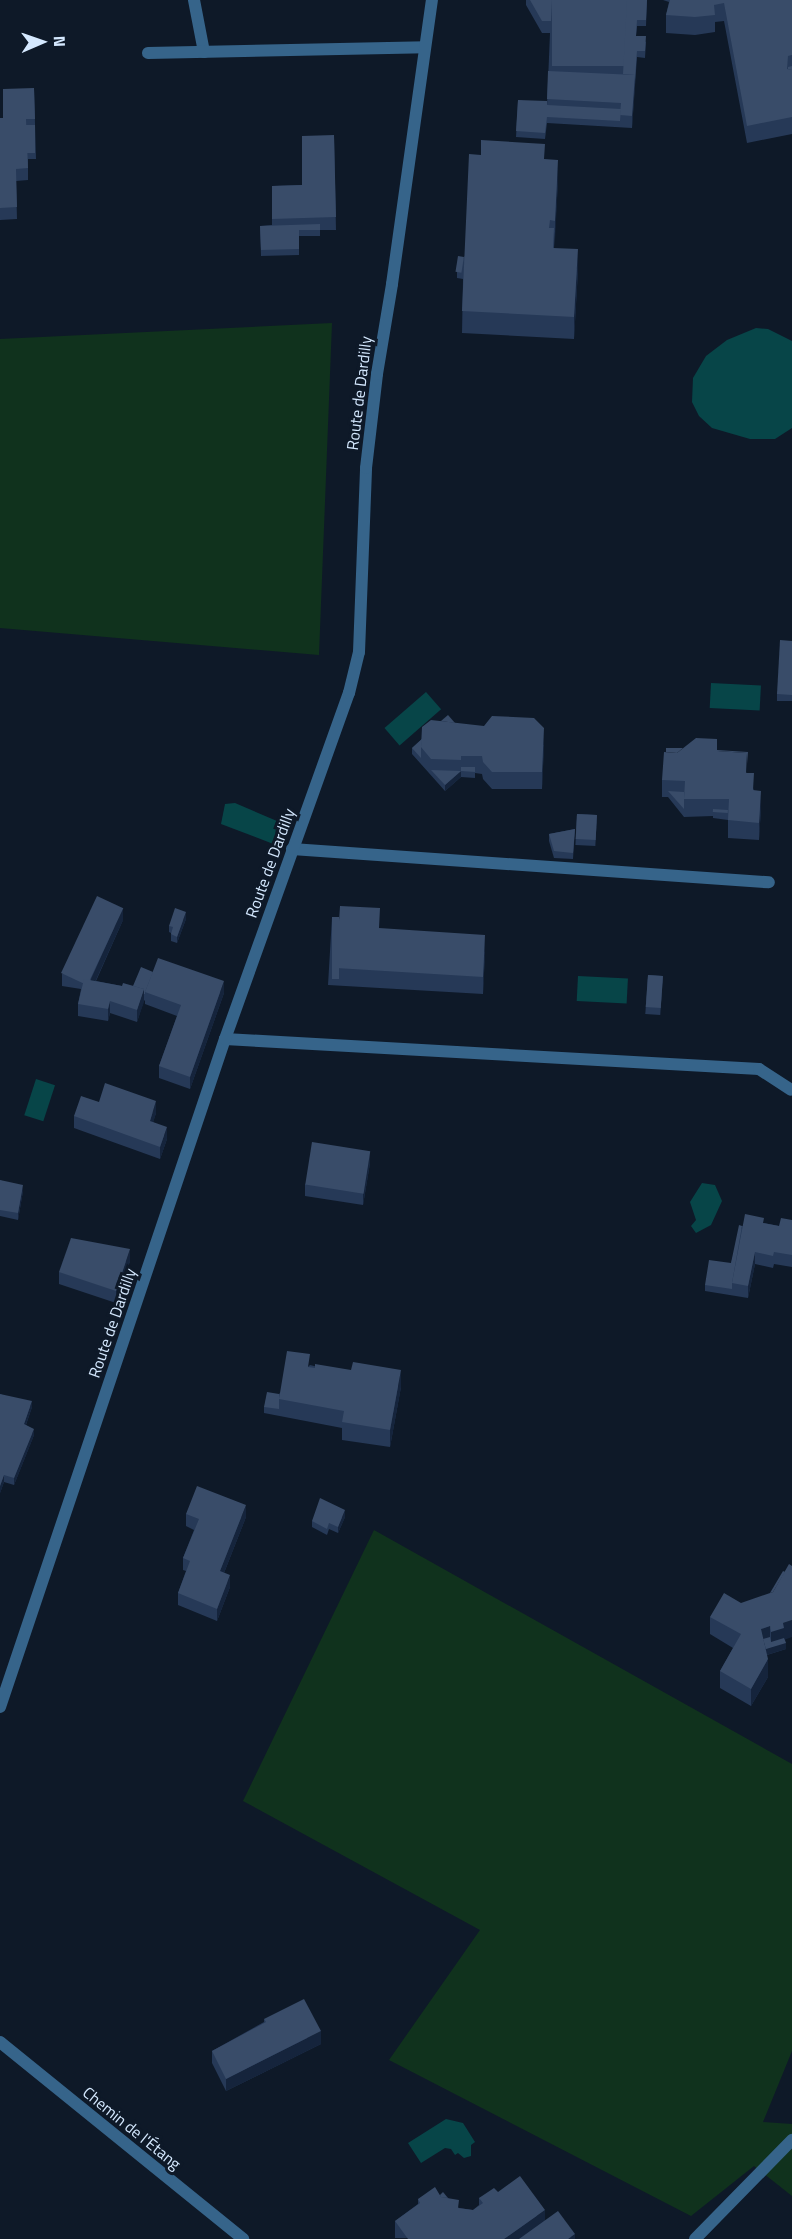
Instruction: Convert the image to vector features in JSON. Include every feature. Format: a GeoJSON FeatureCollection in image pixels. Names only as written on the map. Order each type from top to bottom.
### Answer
{"type":"FeatureCollection","features":[{"type":"Feature","properties":{"kind":"street"},"geometry":{"type":"LineString","coordinates":[[194,0],[204,52]]}},
{"type":"Feature","properties":{"kind":"street","name":"Route de Dardilly"},"geometry":{"type":"LineString","coordinates":[[0,1707],[225,1039],[349,693],[358,652],[366,468],[377,374],[432,0]]}},
{"type":"Feature","properties":{"kind":"street"},"geometry":{"type":"LineString","coordinates":[[148,53],[425,47]]}},
{"type":"Feature","properties":{"kind":"street"},"geometry":{"type":"LineString","coordinates":[[292,849],[769,882]]}},
{"type":"Feature","properties":{"kind":"street"},"geometry":{"type":"LineString","coordinates":[[225,1039],[759,1069],[791,1090]]}},
{"type":"Feature","properties":{"kind":"street","name":"Chemin de l'Étang"},"geometry":{"type":"LineString","coordinates":[[0,2042],[243,2239]]}},
{"type":"Feature","properties":{"kind":"street"},"geometry":{"type":"LineString","coordinates":[[695,2239],[792,2140]]}},
{"type":"Feature","properties":{"kind":"shaded area"},"geometry":{"type":"Polygon","coordinates":[[[332,323],[319,655],[0,628],[0,339],[332,323]]]}},
{"type":"Feature","properties":{"kind":"shaded area"},"geometry":{"type":"Polygon","coordinates":[[[756,328],[768,329],[792,341],[792,428],[775,439],[750,439],[712,428],[699,416],[692,402],[693,378],[706,356],[727,340],[756,328]]]}},
{"type":"Feature","properties":{"kind":"shaded area"},"geometry":{"type":"Polygon","coordinates":[[[711,683],[761,686],[760,711],[710,708],[711,683]]]}},
{"type":"Feature","properties":{"kind":"shaded area"},"geometry":{"type":"Polygon","coordinates":[[[426,692],[441,709],[400,745],[384,728],[426,692]]]}},
{"type":"Feature","properties":{"kind":"shaded area"},"geometry":{"type":"Polygon","coordinates":[[[235,803],[284,824],[276,845],[221,824],[225,804],[235,803]]]}},
{"type":"Feature","properties":{"kind":"shaded area"},"geometry":{"type":"Polygon","coordinates":[[[578,976],[628,979],[627,1004],[577,1001],[578,976]]]}},
{"type":"Feature","properties":{"kind":"shaded area"},"geometry":{"type":"Polygon","coordinates":[[[36,1079],[55,1085],[43,1121],[24,1115],[36,1079]]]}},
{"type":"Feature","properties":{"kind":"shaded area"},"geometry":{"type":"Polygon","coordinates":[[[702,1183],[715,1185],[722,1201],[711,1225],[696,1233],[691,1226],[696,1220],[690,1202],[702,1183]]]}},
{"type":"Feature","properties":{"kind":"shaded area"},"geometry":{"type":"Polygon","coordinates":[[[374,1530],[792,1764],[792,2051],[763,2122],[792,2124],[792,2196],[754,2166],[691,2216],[389,2060],[480,1930],[243,1801],[374,1530]]]}},
{"type":"Feature","properties":{"kind":"shaded area"},"geometry":{"type":"Polygon","coordinates":[[[446,2119],[463,2123],[475,2142],[471,2145],[471,2156],[464,2158],[458,2153],[455,2155],[451,2149],[445,2148],[421,2163],[408,2143],[446,2119]]]}},
{"type":"Feature","properties":{"kind":"building"},"geometry":{"type":"Polygon","coordinates":[[[530,0],[552,0],[551,21],[542,21],[530,0]]]}},
{"type":"Feature","properties":{"kind":"building"},"geometry":{"type":"Polygon","coordinates":[[[552,0],[627,0],[627,66],[552,66],[552,0]]]}},
{"type":"Feature","properties":{"kind":"building"},"geometry":{"type":"Polygon","coordinates":[[[627,0],[647,0],[646,20],[637,20],[636,36],[646,36],[645,51],[637,51],[635,80],[635,75],[623,74],[627,0]]]}},
{"type":"Feature","properties":{"kind":"building"},"geometry":{"type":"Polygon","coordinates":[[[670,0],[792,0],[792,55],[788,56],[787,69],[792,70],[792,117],[747,126],[724,3],[714,5],[715,15],[695,17],[666,15],[670,0]]]}},
{"type":"Feature","properties":{"kind":"building"},"geometry":{"type":"Polygon","coordinates":[[[548,71],[635,75],[632,116],[620,115],[621,103],[547,99],[548,71]]]}},
{"type":"Feature","properties":{"kind":"building"},"geometry":{"type":"Polygon","coordinates":[[[34,88],[35,119],[26,119],[28,168],[16,169],[17,207],[0,208],[0,118],[3,118],[3,89],[34,88]]]}},
{"type":"Feature","properties":{"kind":"building"},"geometry":{"type":"Polygon","coordinates":[[[518,100],[547,101],[547,105],[621,109],[620,121],[547,117],[545,133],[516,131],[518,100]]]}},
{"type":"Feature","properties":{"kind":"building"},"geometry":{"type":"Polygon","coordinates":[[[26,125],[35,125],[35,153],[26,153],[26,125]]]}},
{"type":"Feature","properties":{"kind":"building"},"geometry":{"type":"Polygon","coordinates":[[[334,135],[336,217],[272,219],[272,186],[302,185],[302,136],[334,135]]]}},
{"type":"Feature","properties":{"kind":"building"},"geometry":{"type":"Polygon","coordinates":[[[481,140],[545,144],[544,159],[558,160],[555,221],[550,220],[549,228],[554,228],[553,248],[578,249],[574,317],[462,311],[469,154],[481,155],[481,140]]]}},
{"type":"Feature","properties":{"kind":"building"},"geometry":{"type":"Polygon","coordinates":[[[320,224],[320,230],[299,230],[299,249],[261,250],[260,226],[320,224]]]}},
{"type":"Feature","properties":{"kind":"building"},"geometry":{"type":"Polygon","coordinates":[[[458,256],[464,257],[461,273],[455,272],[458,256]]]}},
{"type":"Feature","properties":{"kind":"building"},"geometry":{"type":"Polygon","coordinates":[[[780,640],[792,641],[792,695],[777,694],[780,640]]]}},
{"type":"Feature","properties":{"kind":"building"},"geometry":{"type":"Polygon","coordinates":[[[448,715],[455,723],[441,721],[448,715]]]}},
{"type":"Feature","properties":{"kind":"building"},"geometry":{"type":"Polygon","coordinates":[[[492,716],[534,718],[544,728],[542,772],[492,772],[483,762],[482,756],[461,756],[461,760],[431,759],[421,747],[422,727],[431,720],[484,726],[492,716]]]}},
{"type":"Feature","properties":{"kind":"building"},"geometry":{"type":"Polygon","coordinates":[[[696,738],[717,739],[717,751],[747,753],[746,773],[754,773],[753,790],[761,791],[759,823],[728,820],[729,799],[684,799],[685,781],[662,780],[664,752],[677,753],[696,738]]]}},
{"type":"Feature","properties":{"kind":"building"},"geometry":{"type":"Polygon","coordinates":[[[422,739],[421,747],[421,758],[412,748],[422,739]]]}},
{"type":"Feature","properties":{"kind":"building"},"geometry":{"type":"Polygon","coordinates":[[[666,748],[683,748],[677,753],[666,752],[666,748]]]}},
{"type":"Feature","properties":{"kind":"building"},"geometry":{"type":"Polygon","coordinates":[[[717,750],[748,752],[747,764],[747,753],[717,750]]]}},
{"type":"Feature","properties":{"kind":"building"},"geometry":{"type":"Polygon","coordinates":[[[461,767],[475,767],[475,772],[461,771],[461,767]]]}},
{"type":"Feature","properties":{"kind":"building"},"geometry":{"type":"Polygon","coordinates":[[[431,770],[461,771],[445,785],[431,770]]]}},
{"type":"Feature","properties":{"kind":"building"},"geometry":{"type":"Polygon","coordinates":[[[668,791],[684,792],[684,809],[668,791]]]}},
{"type":"Feature","properties":{"kind":"building"},"geometry":{"type":"Polygon","coordinates":[[[713,809],[728,810],[728,813],[713,812],[713,809]]]}},
{"type":"Feature","properties":{"kind":"building"},"geometry":{"type":"Polygon","coordinates":[[[577,814],[597,815],[596,840],[576,839],[577,814]]]}},
{"type":"Feature","properties":{"kind":"building"},"geometry":{"type":"Polygon","coordinates":[[[575,829],[573,853],[554,851],[549,834],[575,829]]]}},
{"type":"Feature","properties":{"kind":"building"},"geometry":{"type":"Polygon","coordinates":[[[97,896],[123,908],[87,985],[61,973],[97,896]]]}},
{"type":"Feature","properties":{"kind":"building"},"geometry":{"type":"Polygon","coordinates":[[[340,906],[380,908],[379,928],[485,935],[483,977],[336,968],[340,906]]]}},
{"type":"Feature","properties":{"kind":"building"},"geometry":{"type":"Polygon","coordinates":[[[175,908],[186,912],[177,937],[171,934],[173,927],[169,926],[175,908]]]}},
{"type":"Feature","properties":{"kind":"building"},"geometry":{"type":"Polygon","coordinates":[[[332,917],[339,917],[339,979],[332,979],[332,917]]]}},
{"type":"Feature","properties":{"kind":"building"},"geometry":{"type":"Polygon","coordinates":[[[158,958],[224,981],[190,1077],[159,1066],[181,1005],[145,992],[158,958]]]}},
{"type":"Feature","properties":{"kind":"building"},"geometry":{"type":"Polygon","coordinates":[[[141,967],[153,972],[145,994],[144,989],[133,986],[141,967]]]}},
{"type":"Feature","properties":{"kind":"building"},"geometry":{"type":"Polygon","coordinates":[[[648,975],[663,976],[661,1008],[646,1007],[648,975]]]}},
{"type":"Feature","properties":{"kind":"building"},"geometry":{"type":"Polygon","coordinates":[[[84,979],[122,986],[123,983],[144,989],[137,1010],[110,1001],[108,1009],[78,1004],[84,979]]]}},
{"type":"Feature","properties":{"kind":"building"},"geometry":{"type":"Polygon","coordinates":[[[105,1083],[156,1101],[150,1121],[167,1127],[160,1147],[74,1116],[81,1096],[99,1102],[105,1083]]]}},
{"type":"Feature","properties":{"kind":"building"},"geometry":{"type":"Polygon","coordinates":[[[312,1142],[370,1151],[364,1194],[305,1184],[312,1142]]]}},
{"type":"Feature","properties":{"kind":"building"},"geometry":{"type":"Polygon","coordinates":[[[0,1180],[23,1185],[18,1213],[0,1210],[0,1180]]]}},
{"type":"Feature","properties":{"kind":"building"},"geometry":{"type":"Polygon","coordinates":[[[745,1214],[764,1218],[763,1223],[779,1226],[781,1218],[792,1220],[792,1255],[774,1252],[773,1256],[755,1252],[748,1286],[732,1283],[745,1214]]]}},
{"type":"Feature","properties":{"kind":"building"},"geometry":{"type":"Polygon","coordinates":[[[739,1225],[742,1226],[732,1289],[705,1285],[709,1260],[731,1263],[739,1225]]]}},
{"type":"Feature","properties":{"kind":"building"},"geometry":{"type":"Polygon","coordinates":[[[71,1238],[130,1249],[116,1291],[59,1272],[71,1238]]]}},
{"type":"Feature","properties":{"kind":"building"},"geometry":{"type":"Polygon","coordinates":[[[287,1351],[310,1354],[308,1367],[315,1368],[315,1364],[351,1370],[353,1362],[401,1370],[390,1430],[342,1422],[344,1411],[279,1399],[287,1351]]]}},
{"type":"Feature","properties":{"kind":"building"},"geometry":{"type":"Polygon","coordinates":[[[267,1392],[279,1394],[279,1409],[264,1407],[267,1392]]]}},
{"type":"Feature","properties":{"kind":"building"},"geometry":{"type":"Polygon","coordinates":[[[0,1394],[32,1401],[24,1424],[34,1429],[14,1478],[4,1475],[0,1486],[0,1394]]]}},
{"type":"Feature","properties":{"kind":"building"},"geometry":{"type":"Polygon","coordinates":[[[197,1486],[246,1505],[220,1571],[230,1575],[217,1609],[178,1593],[190,1561],[183,1558],[199,1519],[186,1514],[197,1486]]]}},
{"type":"Feature","properties":{"kind":"building"},"geometry":{"type":"Polygon","coordinates":[[[320,1498],[345,1510],[338,1527],[329,1523],[327,1529],[312,1521],[320,1498]]]}},
{"type":"Feature","properties":{"kind":"building"},"geometry":{"type":"Polygon","coordinates":[[[789,1564],[792,1566],[792,1620],[783,1623],[784,1628],[771,1632],[770,1626],[761,1629],[768,1659],[751,1689],[720,1671],[741,1634],[710,1617],[724,1593],[741,1603],[773,1592],[789,1564]]]}},
{"type":"Feature","properties":{"kind":"building"},"geometry":{"type":"Polygon","coordinates":[[[783,1571],[785,1572],[773,1592],[770,1593],[783,1571]]]}},
{"type":"Feature","properties":{"kind":"building"},"geometry":{"type":"Polygon","coordinates":[[[770,1637],[771,1642],[784,1638],[786,1643],[766,1649],[763,1639],[770,1637]]]}},
{"type":"Feature","properties":{"kind":"building"},"geometry":{"type":"Polygon","coordinates":[[[304,1999],[321,2031],[226,2079],[212,2051],[266,2022],[264,2019],[304,1999]]]}},
{"type":"Feature","properties":{"kind":"building"},"geometry":{"type":"Polygon","coordinates":[[[520,2176],[545,2210],[504,2239],[408,2239],[395,2221],[420,2203],[418,2199],[435,2187],[441,2197],[459,2200],[458,2208],[473,2210],[483,2203],[479,2198],[494,2188],[498,2192],[520,2176]]]}},
{"type":"Feature","properties":{"kind":"building"},"geometry":{"type":"Polygon","coordinates":[[[443,2192],[448,2198],[441,2197],[443,2192]]]}},
{"type":"Feature","properties":{"kind":"building"},"geometry":{"type":"Polygon","coordinates":[[[558,2211],[575,2234],[568,2239],[519,2239],[558,2211]]]}}]}
